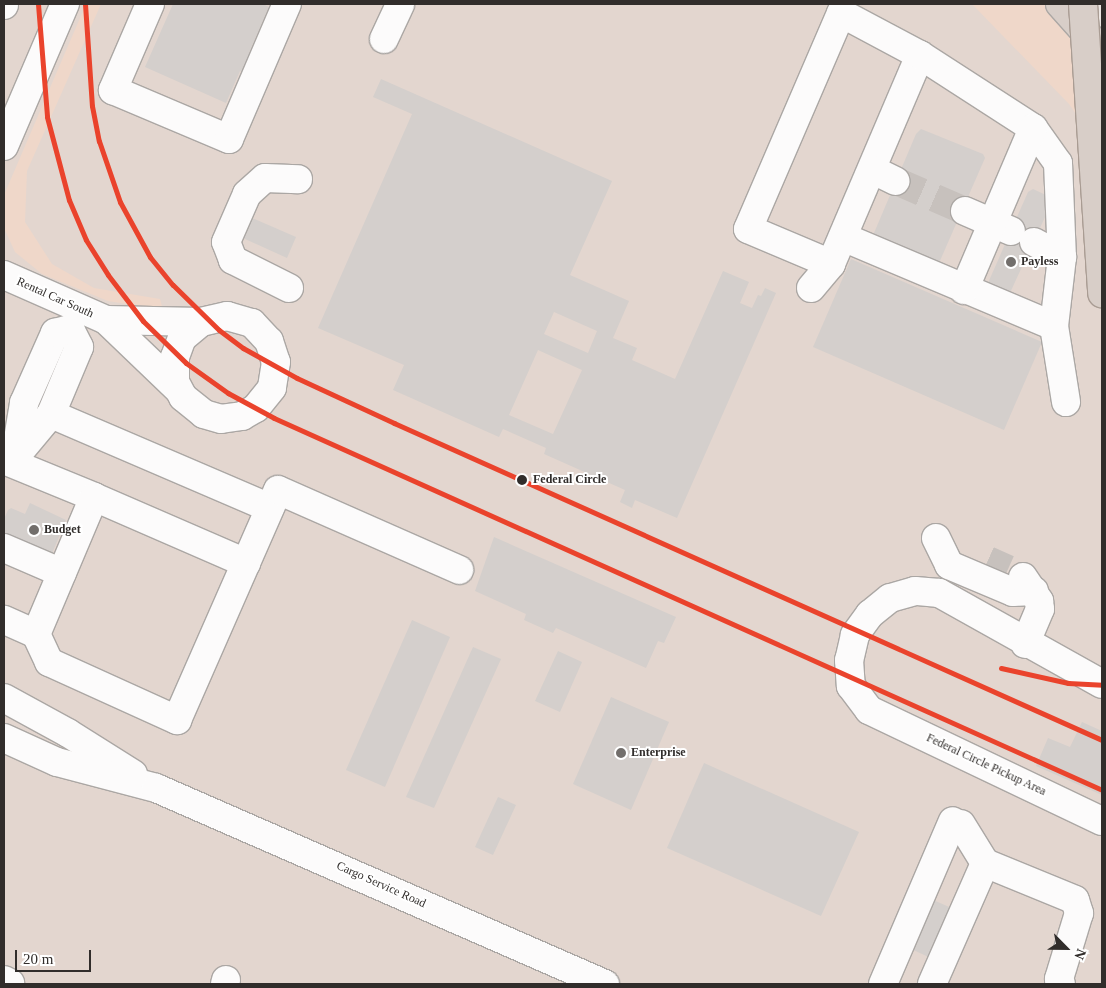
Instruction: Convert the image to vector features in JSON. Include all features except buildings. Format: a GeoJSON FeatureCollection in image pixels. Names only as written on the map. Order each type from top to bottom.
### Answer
{"type":"FeatureCollection","features":[{"type":"Feature","properties":{"kind":"highway"},"geometry":{"type":"LineString","coordinates":[[1060,4],[1102,51]]}},
{"type":"Feature","properties":{"kind":"highway"},"geometry":{"type":"LineString","coordinates":[[1083,4],[1102,293]]}},
{"type":"Feature","properties":{"kind":"street"},"geometry":{"type":"LineString","coordinates":[[4,146],[65,4]]}},
{"type":"Feature","properties":{"kind":"street"},"geometry":{"type":"LineString","coordinates":[[150,4],[113,90],[229,139],[287,4]]}},
{"type":"Feature","properties":{"kind":"street"},"geometry":{"type":"LineString","coordinates":[[384,39],[400,4]]}},
{"type":"Feature","properties":{"kind":"street"},"geometry":{"type":"LineString","coordinates":[[831,264],[748,229],[842,13],[920,55],[1033,128],[1058,163],[1062,257],[1054,326],[1066,402]]}},
{"type":"Feature","properties":{"kind":"street"},"geometry":{"type":"LineString","coordinates":[[811,288],[831,264],[843,237],[884,175],[920,55]]}},
{"type":"Feature","properties":{"kind":"street"},"geometry":{"type":"LineString","coordinates":[[964,290],[1013,232],[1033,128]]}},
{"type":"Feature","properties":{"kind":"street"},"geometry":{"type":"LineString","coordinates":[[289,288],[233,260],[226,242],[247,194],[264,178],[298,179]]}},
{"type":"Feature","properties":{"kind":"street"},"geometry":{"type":"LineString","coordinates":[[965,211],[1013,232],[1062,257]]}},
{"type":"Feature","properties":{"kind":"street"},"geometry":{"type":"LineString","coordinates":[[843,237],[964,290],[1054,326]]}},
{"type":"Feature","properties":{"kind":"street","name":"Rental Car South"},"geometry":{"type":"LineString","coordinates":[[4,275],[74,318],[201,322],[213,317],[240,318],[264,334],[276,362],[272,388],[256,408],[226,419],[204,414],[193,408],[178,390],[106,320]]}},
{"type":"Feature","properties":{"kind":"street"},"geometry":{"type":"LineString","coordinates":[[74,318],[79,347],[52,414],[10,460],[24,403],[55,333],[74,318]]}},
{"type":"Feature","properties":{"kind":"street"},"geometry":{"type":"LineString","coordinates":[[178,390],[173,370],[178,347],[188,331],[201,322]]}},
{"type":"Feature","properties":{"kind":"street"},"geometry":{"type":"LineString","coordinates":[[52,414],[270,508]]}},
{"type":"Feature","properties":{"kind":"street"},"geometry":{"type":"LineString","coordinates":[[10,460],[246,563]]}},
{"type":"Feature","properties":{"kind":"street"},"geometry":{"type":"LineString","coordinates":[[4,620],[36,634],[48,662],[177,720],[278,490],[458,570]]}},
{"type":"Feature","properties":{"kind":"street"},"geometry":{"type":"LineString","coordinates":[[36,634],[94,497]]}},
{"type":"Feature","properties":{"kind":"street"},"geometry":{"type":"LineString","coordinates":[[1034,591],[1013,592],[949,565],[931,535],[1021,575],[1034,591],[1040,609],[1025,644],[1102,684]]}},
{"type":"Feature","properties":{"kind":"street"},"geometry":{"type":"LineString","coordinates":[[4,548],[62,573]]}},
{"type":"Feature","properties":{"kind":"street","name":"Federal Circle Pickup Area"},"geometry":{"type":"LineString","coordinates":[[1025,644],[939,593],[915,591],[890,598],[870,614],[855,635],[849,660],[852,686],[869,710],[1102,820]]}},
{"type":"Feature","properties":{"kind":"street","name":"Cargo Service Road"},"geometry":{"type":"LineString","coordinates":[[4,698],[68,733],[156,788],[605,984]]}},
{"type":"Feature","properties":{"kind":"street","name":"Cargo Service Road"},"geometry":{"type":"LineString","coordinates":[[4,738],[56,762],[156,788]]}},
{"type":"Feature","properties":{"kind":"street"},"geometry":{"type":"LineString","coordinates":[[883,984],[957,823],[985,863],[1075,900],[1079,913],[1077,925],[1054,983]]}},
{"type":"Feature","properties":{"kind":"street"},"geometry":{"type":"LineString","coordinates":[[932,984],[985,863]]}},
{"type":"Feature","properties":{"kind":"shaded area"},"geometry":{"type":"Polygon","coordinates":[[[4,4],[981,4],[1102,138],[1102,984],[4,984],[4,4]]]}},
{"type":"Feature","properties":{"kind":"shaded area"},"geometry":{"type":"Polygon","coordinates":[[[86,4],[101,4],[27,171],[25,222],[52,264],[94,288],[160,299],[163,310],[108,301],[42,274],[15,252],[4,228],[4,195],[86,4]]]}},
{"type":"Feature","properties":{"kind":"shaded area"},"geometry":{"type":"Polygon","coordinates":[[[972,4],[1044,4],[1064,25],[1102,68],[1102,151],[1069,104],[972,4]]]}},
{"type":"Feature","properties":{"kind":"tunnel"},"geometry":{"type":"LineString","coordinates":[[896,181],[965,211]]}},
{"type":"Feature","properties":{"kind":"tunnel"},"geometry":{"type":"LineString","coordinates":[[988,560],[1008,569]]}},
{"type":"Feature","properties":{"kind":"transit line"},"geometry":{"type":"LineString","coordinates":[[38,4],[47,117],[69,200],[86,240],[108,275],[143,321],[186,363],[228,393],[274,418],[1102,790]]}},
{"type":"Feature","properties":{"kind":"transit line"},"geometry":{"type":"LineString","coordinates":[[85,4],[92,106],[99,141],[120,202],[150,257],[173,285],[219,330],[243,348],[297,378],[394,423],[1102,740]]}},
{"type":"Feature","properties":{"kind":"transit line"},"geometry":{"type":"LineString","coordinates":[[1001,668],[1068,683],[1102,685]]}},
{"type":"Feature","properties":{"kind":"place","name":"Payless"},"geometry":{"type":"Point","coordinates":[1011,262]}},
{"type":"Feature","properties":{"kind":"place","name":"Federal Circle"},"geometry":{"type":"Point","coordinates":[522,480]}},
{"type":"Feature","properties":{"kind":"place","name":"Budget"},"geometry":{"type":"Point","coordinates":[34,530]}},
{"type":"Feature","properties":{"kind":"place","name":"Enterprise"},"geometry":{"type":"Point","coordinates":[621,753]}}]}
